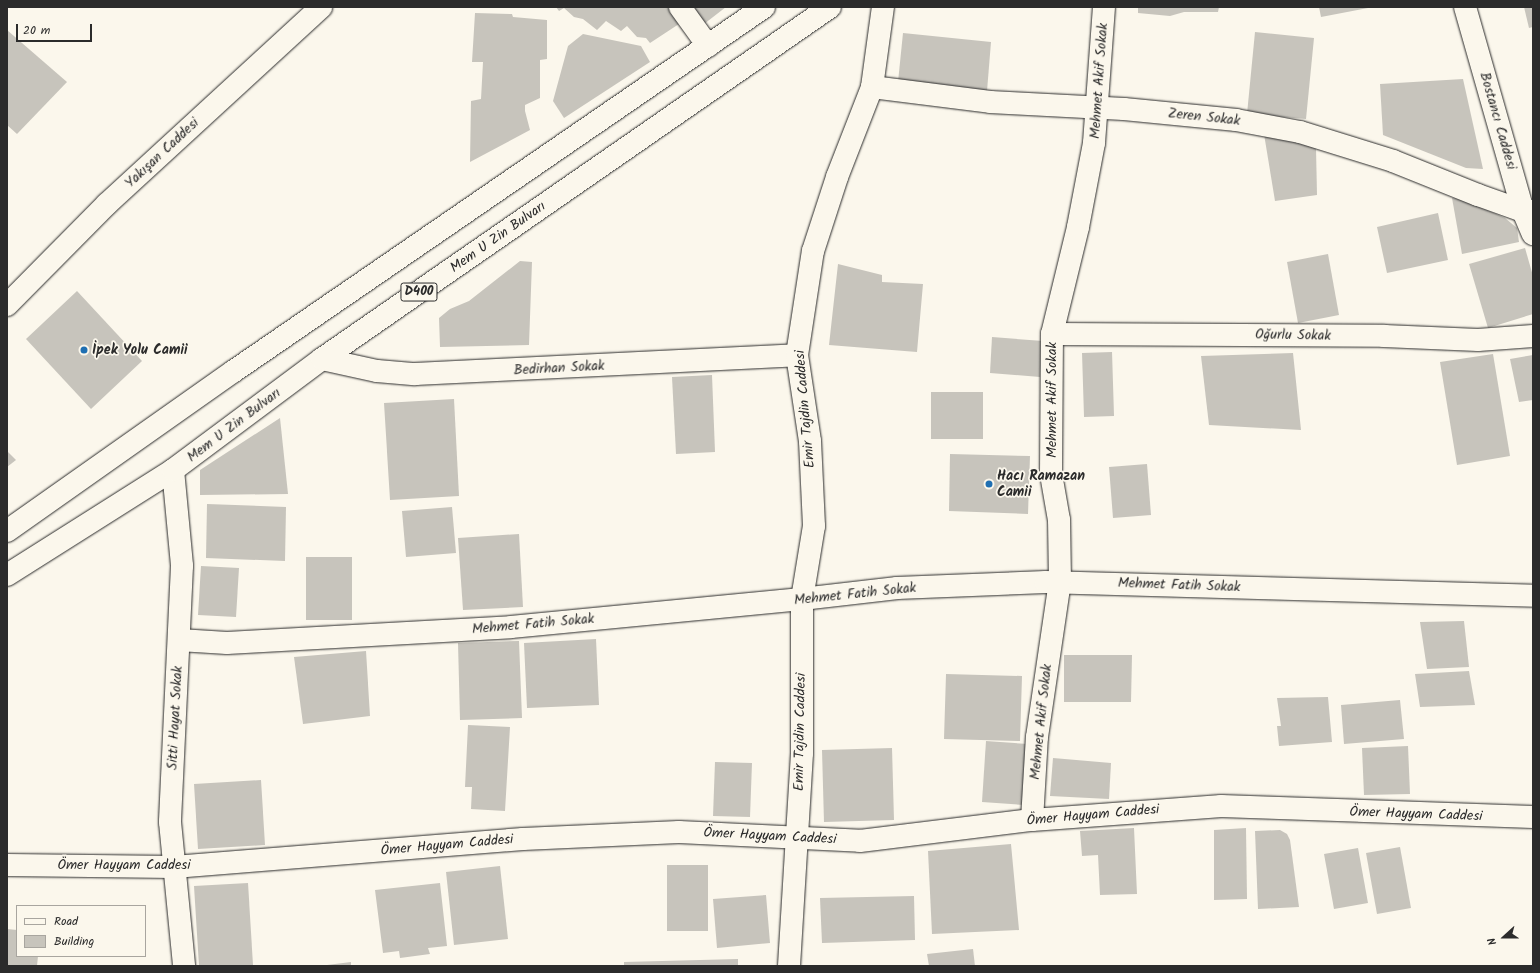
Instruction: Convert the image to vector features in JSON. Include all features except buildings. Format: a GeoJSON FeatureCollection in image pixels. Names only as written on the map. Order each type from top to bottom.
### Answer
{"type":"FeatureCollection","features":[{"type":"Feature","properties":{"kind":"street","name":"Yakışan Caddesi"},"geometry":{"type":"LineString","coordinates":[[7,305],[107,204],[321,7]]}},
{"type":"Feature","properties":{"kind":"street"},"geometry":{"type":"LineString","coordinates":[[680,7],[708,46]]}},
{"type":"Feature","properties":{"kind":"street","name":"D400"},"geometry":{"type":"LineString","coordinates":[[7,531],[234,371],[764,7]]}},
{"type":"Feature","properties":{"kind":"street","name":"Mem U Zin Bulvarı"},"geometry":{"type":"LineString","coordinates":[[7,575],[173,470],[322,359],[830,7]]}},
{"type":"Feature","properties":{"kind":"street","name":"Emir Tajdin Caddesi"},"geometry":{"type":"LineString","coordinates":[[789,966],[802,753],[802,599],[814,526],[810,441],[797,355],[813,251],[837,177],[872,88],[883,7]]}},
{"type":"Feature","properties":{"kind":"street","name":"Mehmet Akif Sokak"},"geometry":{"type":"LineString","coordinates":[[1032,820],[1037,737],[1060,582],[1059,520],[1051,474],[1052,334],[1089,174],[1094,143],[1104,7]]}},
{"type":"Feature","properties":{"kind":"street","name":"Bostancı Caddesi"},"geometry":{"type":"LineString","coordinates":[[1465,7],[1528,211],[1533,234]]}},
{"type":"Feature","properties":{"kind":"street","name":"Zeren Sokak"},"geometry":{"type":"LineString","coordinates":[[872,88],[990,102],[1124,109],[1236,120],[1300,132],[1393,161],[1478,195],[1528,211]]}},
{"type":"Feature","properties":{"kind":"street","name":"Oğurlu Sokak"},"geometry":{"type":"LineString","coordinates":[[1052,334],[1384,336],[1478,340],[1533,336]]}},
{"type":"Feature","properties":{"kind":"street","name":"Bedirhan Sokak"},"geometry":{"type":"LineString","coordinates":[[322,359],[377,371],[415,374],[797,355]]}},
{"type":"Feature","properties":{"kind":"street","name":"Sitti Hayat Sokak"},"geometry":{"type":"LineString","coordinates":[[173,470],[182,566],[170,822],[184,966]]}},
{"type":"Feature","properties":{"kind":"street","name":"Mehmet Fatih Sokak"},"geometry":{"type":"LineString","coordinates":[[179,640],[227,644],[510,627],[802,599],[897,588],[1060,582],[1533,596]]}},
{"type":"Feature","properties":{"kind":"street","name":"Ömer Hayyam Caddesi"},"geometry":{"type":"LineString","coordinates":[[7,864],[174,867],[531,838],[679,832],[796,836],[860,841],[1032,820],[1221,806],[1533,817]]}},
{"type":"Feature","properties":{"kind":"place","name":"İpek Yolu Camii"},"geometry":{"type":"Point","coordinates":[84,350]}},
{"type":"Feature","properties":{"kind":"place","name":"Hacı Ramazan Camii"},"geometry":{"type":"Point","coordinates":[989,484]}}]}
